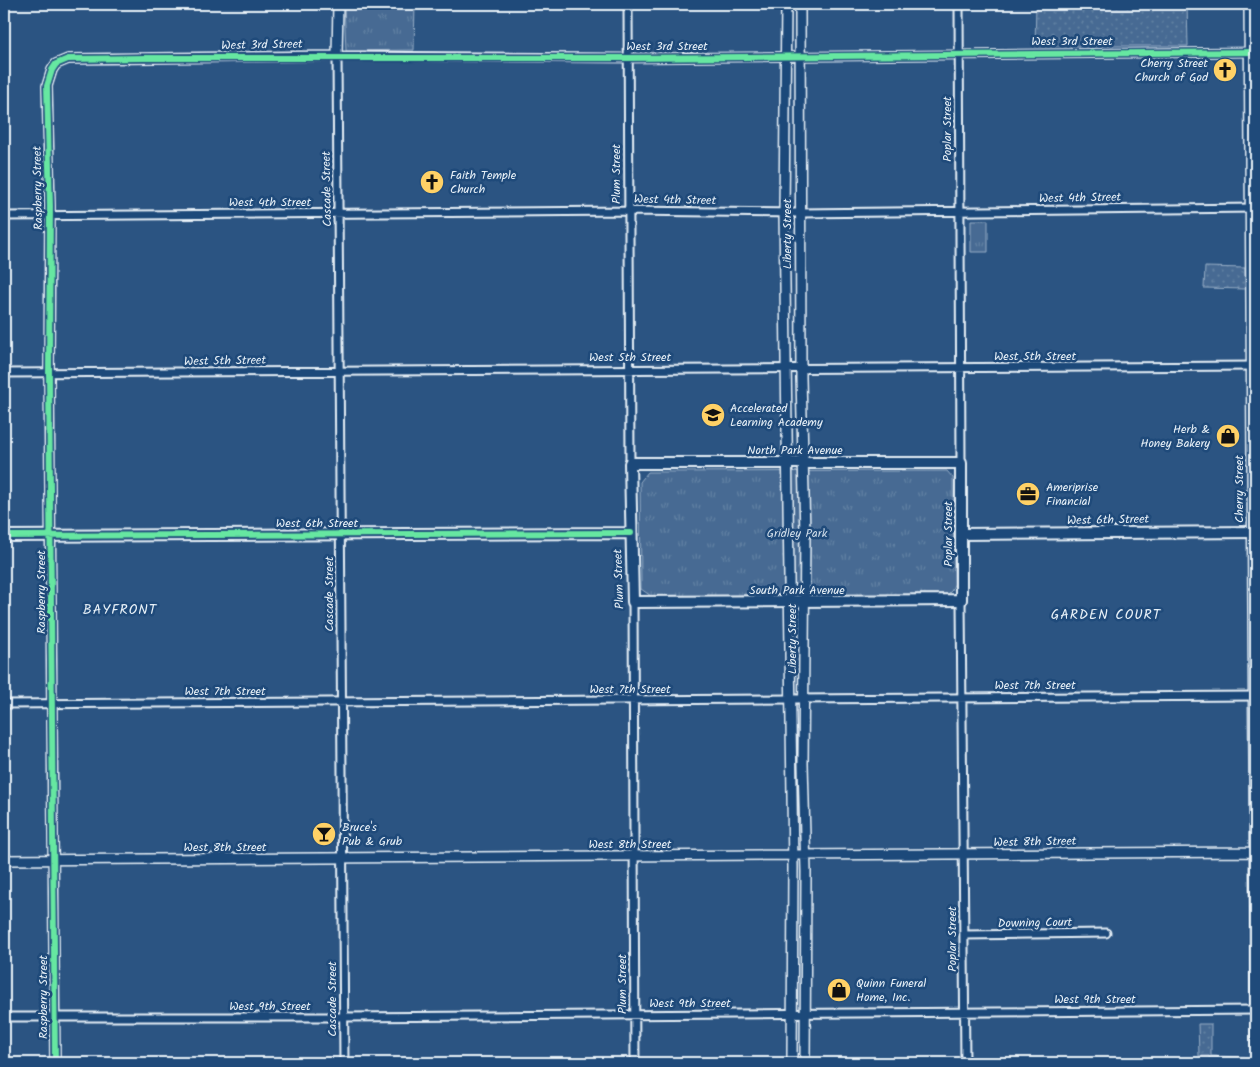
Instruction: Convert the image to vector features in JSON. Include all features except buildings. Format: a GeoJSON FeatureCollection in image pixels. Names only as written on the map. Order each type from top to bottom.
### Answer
{"type":"FeatureCollection","features":[{"type":"Feature","properties":{"kind":"main road","name":"North Park Avenue"},"geometry":{"type":"LineString","coordinates":[[630,463],[961,463]]}},
{"type":"Feature","properties":{"kind":"main road","name":"Plum Street"},"geometry":{"type":"LineString","coordinates":[[630,463],[632,602]]}},
{"type":"Feature","properties":{"kind":"main road","name":"Poplar Street"},"geometry":{"type":"LineString","coordinates":[[961,463],[961,600]]}},
{"type":"Feature","properties":{"kind":"main road","name":"West 6th Street"},"geometry":{"type":"LineString","coordinates":[[961,534],[1254,532]]}},
{"type":"Feature","properties":{"kind":"main road","name":"West 6th Street"},"geometry":{"type":"LineString","coordinates":[[4,536],[631,534]]}},
{"type":"Feature","properties":{"kind":"main road","name":"South Park Avenue"},"geometry":{"type":"LineString","coordinates":[[632,602],[791,603],[961,600]]}},
{"type":"Feature","properties":{"kind":"street","name":"Cascade Street"},"geometry":{"type":"LineString","coordinates":[[338,4],[344,1063]]}},
{"type":"Feature","properties":{"kind":"street","name":"Plum Street"},"geometry":{"type":"LineString","coordinates":[[628,4],[630,463]]}},
{"type":"Feature","properties":{"kind":"street","name":"Liberty Street"},"geometry":{"type":"LineString","coordinates":[[786,4],[784,212],[792,698],[792,1063]]}},
{"type":"Feature","properties":{"kind":"street","name":"Liberty Street"},"geometry":{"type":"LineString","coordinates":[[800,4],[804,602],[803,764],[806,856],[805,1063]]}},
{"type":"Feature","properties":{"kind":"street","name":"Poplar Street"},"geometry":{"type":"LineString","coordinates":[[958,4],[961,463]]}},
{"type":"Feature","properties":{"kind":"street","name":"Cherry Street"},"geometry":{"type":"LineString","coordinates":[[1249,4],[1253,52],[1256,1063]]}},
{"type":"Feature","properties":{"kind":"street","name":"West 3rd Street"},"geometry":{"type":"LineString","coordinates":[[56,64],[63,60],[78,59],[337,56],[628,58],[800,57],[959,53],[1253,52]]}},
{"type":"Feature","properties":{"kind":"street","name":"Raspberry Street"},"geometry":{"type":"LineString","coordinates":[[55,1063],[52,535],[49,373],[50,215],[47,86],[56,64]]}},
{"type":"Feature","properties":{"kind":"street","name":"West 4th Street"},"geometry":{"type":"LineString","coordinates":[[4,216],[629,210],[800,212],[1253,208]]}},
{"type":"Feature","properties":{"kind":"street","name":"West 5th Street"},"geometry":{"type":"LineString","coordinates":[[4,373],[1254,366]]}},
{"type":"Feature","properties":{"kind":"street","name":"Poplar Street"},"geometry":{"type":"LineString","coordinates":[[961,600],[965,1063]]}},
{"type":"Feature","properties":{"kind":"street","name":"Plum Street"},"geometry":{"type":"LineString","coordinates":[[632,602],[635,1063]]}},
{"type":"Feature","properties":{"kind":"street","name":"West 7th Street"},"geometry":{"type":"LineString","coordinates":[[4,704],[1255,696]]}},
{"type":"Feature","properties":{"kind":"street","name":"West 8th Street"},"geometry":{"type":"LineString","coordinates":[[4,860],[1255,852]]}},
{"type":"Feature","properties":{"kind":"street","name":"Downing Court"},"geometry":{"type":"LineString","coordinates":[[964,935],[1106,933]]}},
{"type":"Feature","properties":{"kind":"street","name":"West 9th Street"},"geometry":{"type":"LineString","coordinates":[[4,1017],[344,1017],[1256,1010]]}},
{"type":"Feature","properties":{"kind":"green space"},"geometry":{"type":"Polygon","coordinates":[[[344,4],[415,4],[414,50],[346,51],[344,4]]]}},
{"type":"Feature","properties":{"kind":"green space"},"geometry":{"type":"Polygon","coordinates":[[[1036,4],[1187,4],[1188,46],[1035,46],[1036,4]]]}},
{"type":"Feature","properties":{"kind":"green space"},"geometry":{"type":"Polygon","coordinates":[[[971,220],[988,220],[988,252],[971,252],[971,220]]]}},
{"type":"Feature","properties":{"kind":"green space"},"geometry":{"type":"Polygon","coordinates":[[[1205,267],[1245,268],[1245,289],[1204,288],[1205,267]]]}},
{"type":"Feature","properties":{"kind":"green space","name":"Gridley Park"},"geometry":{"type":"Polygon","coordinates":[[[947,471],[953,478],[954,584],[948,594],[651,596],[641,589],[640,482],[648,472],[947,471]]]}},
{"type":"Feature","properties":{"kind":"green space"},"geometry":{"type":"Polygon","coordinates":[[[1198,1024],[1211,1024],[1211,1056],[1245,1057],[1245,1063],[1210,1063],[1209,1056],[1199,1056],[1198,1024]]]}},
{"type":"Feature","properties":{"kind":"cycle path"},"geometry":{"type":"LineString","coordinates":[[55,1063],[49,373],[50,206],[47,86],[56,64],[68,59],[144,58],[628,58],[1256,52]]}},
{"type":"Feature","properties":{"kind":"cycle path"},"geometry":{"type":"LineString","coordinates":[[4,536],[631,533]]}},
{"type":"Feature","properties":{"kind":"place","name":"Cherry Street Church of God"},"geometry":{"type":"Point","coordinates":[1225,70]}},
{"type":"Feature","properties":{"kind":"place","name":"Faith Temple Church"},"geometry":{"type":"Point","coordinates":[432,182]}},
{"type":"Feature","properties":{"kind":"place","name":"Accelerated Learning Academy"},"geometry":{"type":"Point","coordinates":[713,415]}},
{"type":"Feature","properties":{"kind":"place","name":"Herb & Honey Bakery"},"geometry":{"type":"Point","coordinates":[1228,436]}},
{"type":"Feature","properties":{"kind":"place","name":"Ameriprise Financial"},"geometry":{"type":"Point","coordinates":[1028,494]}},
{"type":"Feature","properties":{"kind":"place","name":"Bruce's Pub & Grub"},"geometry":{"type":"Point","coordinates":[324,834]}},
{"type":"Feature","properties":{"kind":"place","name":"Quinn Funeral Home, Inc."},"geometry":{"type":"Point","coordinates":[839,990]}},
{"type":"Feature","properties":{"kind":"district","name":"BAYFRONT"},"geometry":{"type":"Point","coordinates":[120,610]}},
{"type":"Feature","properties":{"kind":"district","name":"GARDEN COURT"},"geometry":{"type":"Point","coordinates":[1106,615]}}]}
